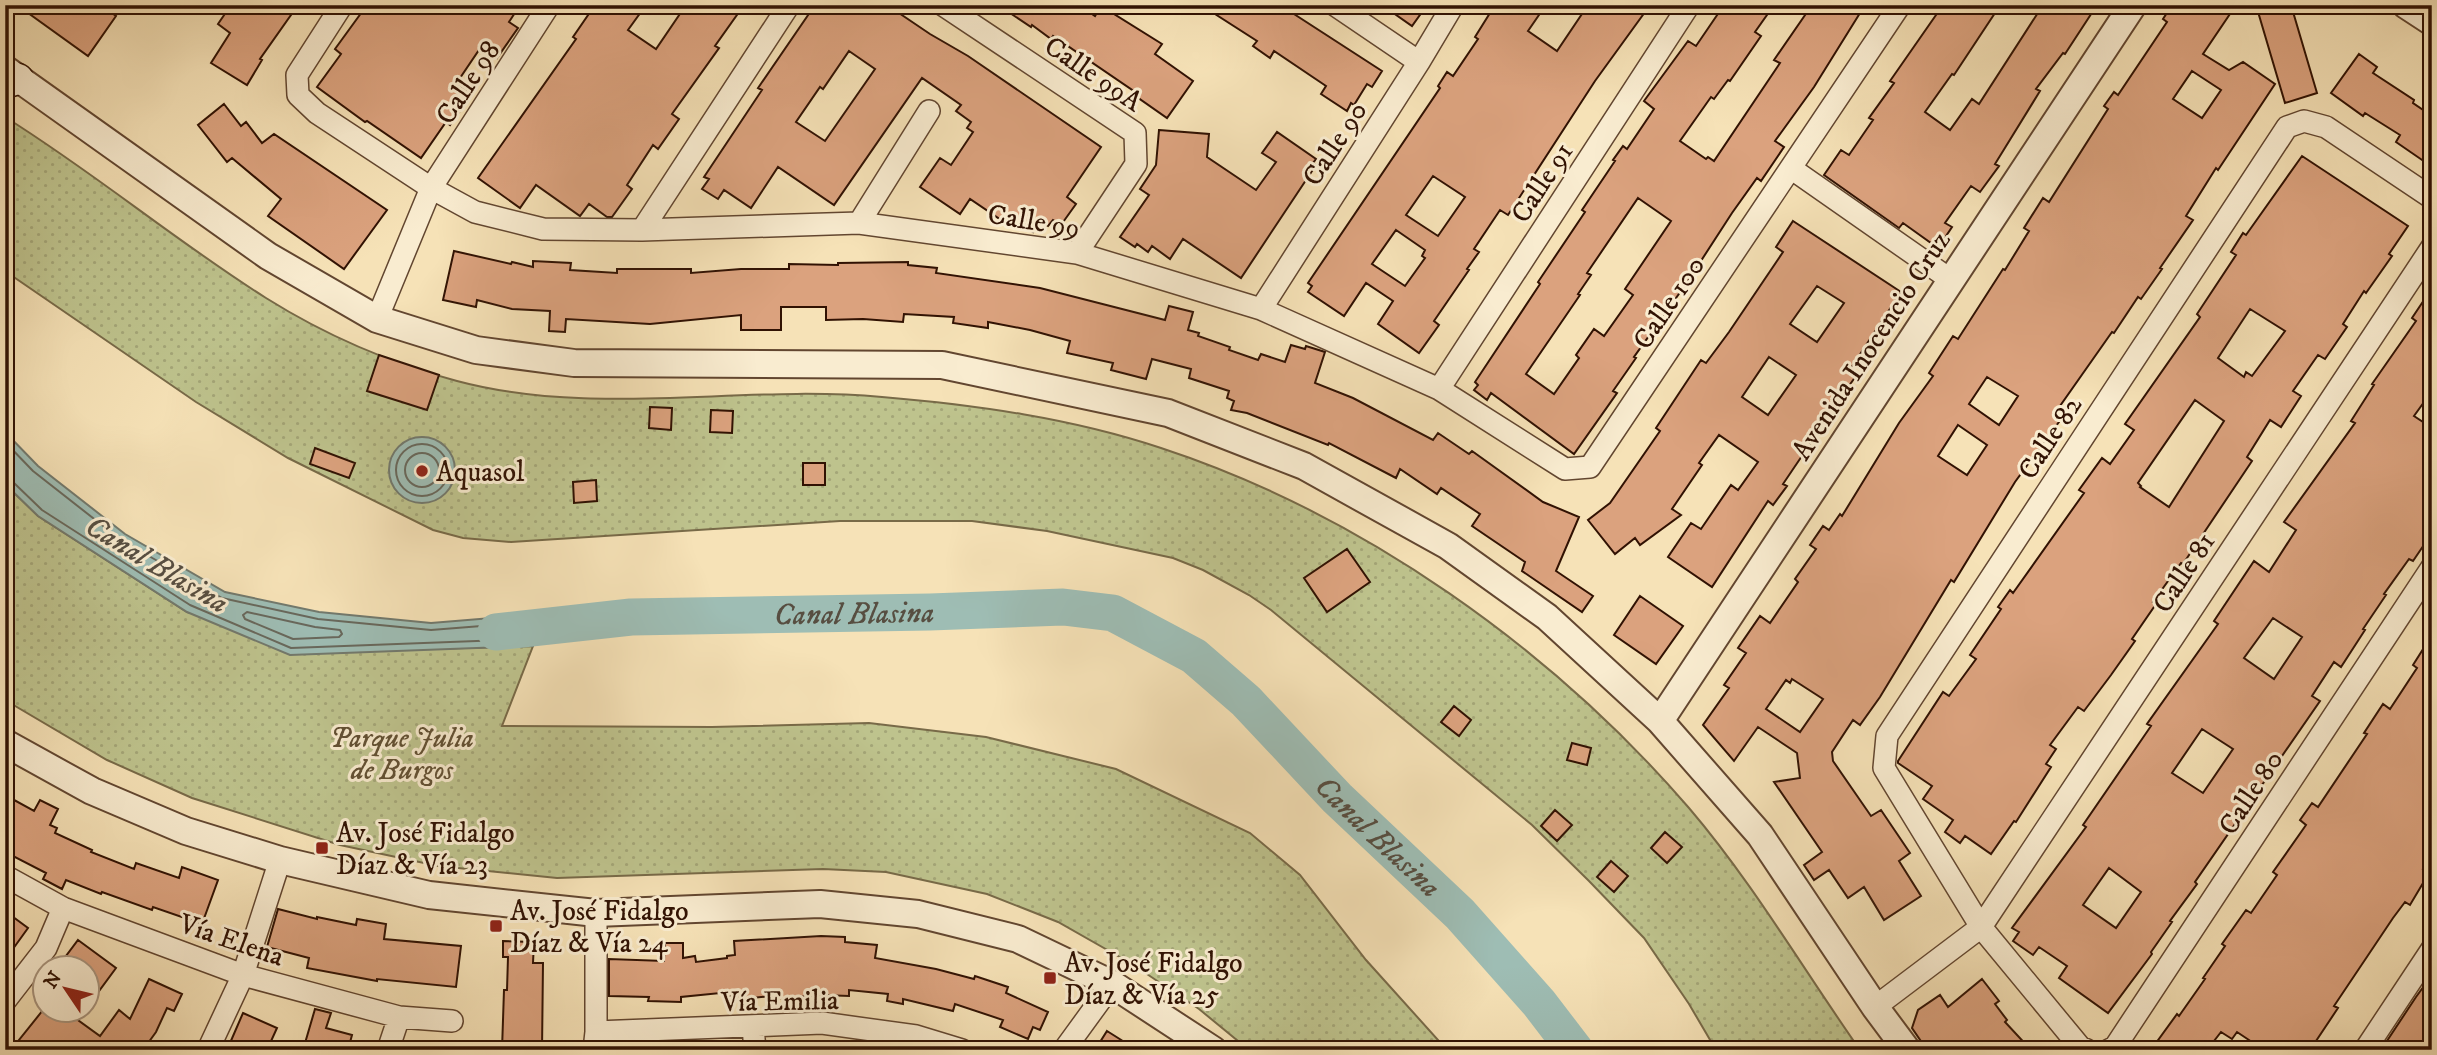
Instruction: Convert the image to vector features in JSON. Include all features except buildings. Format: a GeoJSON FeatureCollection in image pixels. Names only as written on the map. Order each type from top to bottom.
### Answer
{"type":"FeatureCollection","features":[{"type":"Feature","properties":{"kind":"street"},"geometry":{"type":"LineString","coordinates":[[342,5],[297,75],[298,95],[317,113],[431,188]]}},
{"type":"Feature","properties":{"kind":"street","name":"Calle 98"},"geometry":{"type":"LineString","coordinates":[[377,318],[431,188],[549,5]]}},
{"type":"Feature","properties":{"kind":"street"},"geometry":{"type":"LineString","coordinates":[[642,230],[789,5]]}},
{"type":"Feature","properties":{"kind":"street","name":"Calle 99A"},"geometry":{"type":"LineString","coordinates":[[943,5],[1135,133],[1136,164],[1077,253]]}},
{"type":"Feature","properties":{"kind":"street"},"geometry":{"type":"LineString","coordinates":[[1335,5],[1419,62]]}},
{"type":"Feature","properties":{"kind":"street","name":"Calle 90"},"geometry":{"type":"LineString","coordinates":[[1261,309],[1453,5]]}},
{"type":"Feature","properties":{"kind":"street","name":"Calle 91"},"geometry":{"type":"LineString","coordinates":[[1439,388],[1689,5]]}},
{"type":"Feature","properties":{"kind":"street","name":"Calle 100"},"geometry":{"type":"LineString","coordinates":[[1590,467],[1900,5]]}},
{"type":"Feature","properties":{"kind":"street","name":"Avenida Inocencio Cruz"},"geometry":{"type":"LineString","coordinates":[[1660,721],[2133,5]]}},
{"type":"Feature","properties":{"kind":"street"},"geometry":{"type":"LineString","coordinates":[[10,77],[268,256],[377,318],[476,350],[573,363],[942,365],[1168,413],[1304,466],[1448,546],[1548,617],[1660,721],[1760,835],[1875,1007],[1907,1050]]}},
{"type":"Feature","properties":{"kind":"street"},"geometry":{"type":"LineString","coordinates":[[859,223],[929,111]]}},
{"type":"Feature","properties":{"kind":"street","name":"Calle 82"},"geometry":{"type":"LineString","coordinates":[[2087,1050],[2080,1047],[1980,927],[1884,768],[1887,736],[2287,127],[2304,121],[2326,127],[2432,198]]}},
{"type":"Feature","properties":{"kind":"street"},"geometry":{"type":"LineString","coordinates":[[1792,169],[1951,280]]}},
{"type":"Feature","properties":{"kind":"street","name":"Calle 99"},"geometry":{"type":"LineString","coordinates":[[431,188],[475,212],[543,229],[642,230],[859,223],[1077,253],[1261,309],[1439,388],[1565,469],[1590,467]]}},
{"type":"Feature","properties":{"kind":"street","name":"Calle 81"},"geometry":{"type":"LineString","coordinates":[[1875,1007],[1980,927],[2432,247]]}},
{"type":"Feature","properties":{"kind":"street","name":"Calle 80"},"geometry":{"type":"LineString","coordinates":[[2112,1048],[2432,567]]}},
{"type":"Feature","properties":{"kind":"street"},"geometry":{"type":"LineString","coordinates":[[5,743],[92,791],[186,831],[280,860],[429,895],[596,913],[820,904],[918,914],[1018,939],[1112,984],[1213,1050]]}},
{"type":"Feature","properties":{"kind":"street"},"geometry":{"type":"LineString","coordinates":[[208,1050],[243,975],[280,860]]}},
{"type":"Feature","properties":{"kind":"street","name":"Vía Elena"},"geometry":{"type":"LineString","coordinates":[[5,876],[63,908],[243,975],[399,1017],[452,1021]]}},
{"type":"Feature","properties":{"kind":"street"},"geometry":{"type":"LineString","coordinates":[[5,1001],[46,948],[63,908]]}},
{"type":"Feature","properties":{"kind":"street"},"geometry":{"type":"LineString","coordinates":[[595,1041],[596,913]]}},
{"type":"Feature","properties":{"kind":"street"},"geometry":{"type":"LineString","coordinates":[[2365,1050],[2432,949]]}},
{"type":"Feature","properties":{"kind":"street"},"geometry":{"type":"LineString","coordinates":[[1064,1050],[1112,984]]}},
{"type":"Feature","properties":{"kind":"street"},"geometry":{"type":"LineString","coordinates":[[388,1050],[399,1017]]}},
{"type":"Feature","properties":{"kind":"street","name":"Vía Emilia"},"geometry":{"type":"LineString","coordinates":[[595,1041],[822,1023],[916,1036],[962,1050]]}},
{"type":"Feature","properties":{"kind":"street"},"geometry":{"type":"LineString","coordinates":[[753,1027],[755,1050]]}},
{"type":"Feature","properties":{"kind":"green space"},"geometry":{"type":"Polygon","coordinates":[[[5,117],[266,298],[335,336],[432,374],[509,392],[562,397],[615,399],[829,394],[988,409],[1093,428],[1161,448],[1236,476],[1309,510],[1380,549],[1449,593],[1515,642],[1577,694],[1635,750],[1689,808],[1735,866],[1860,1050],[1716,1050],[1689,1004],[1644,938],[1532,825],[1271,610],[1203,570],[1173,558],[1047,531],[972,521],[840,521],[511,542],[463,538],[433,530],[288,458],[196,402],[5,271],[5,117]]]}},
{"type":"Feature","properties":{"kind":"green space","name":"Parque Julia de Burgos"},"geometry":{"type":"Polygon","coordinates":[[[5,484],[38,516],[187,612],[356,651],[533,646],[502,726],[712,727],[869,723],[986,737],[1116,769],[1250,833],[1300,875],[1366,960],[1447,1050],[1249,1050],[1199,1009],[1132,964],[1058,922],[987,894],[886,872],[823,869],[557,878],[438,866],[340,845],[192,798],[107,760],[5,700],[5,484]]]}},
{"type":"Feature","properties":{"kind":"water"},"geometry":{"type":"Polygon","coordinates":[[[5,432],[38,466],[125,534],[225,592],[319,612],[431,623],[553,613],[533,646],[290,655],[187,612],[38,516],[5,484],[5,432]]]}},
{"type":"Feature","properties":{"kind":"water","name":"Aquasol"},"geometry":{"type":"Polygon","coordinates":[[[422,437],[435,440],[445,447],[452,457],[455,470],[452,483],[445,493],[435,500],[422,503],[409,500],[399,493],[392,483],[389,470],[392,457],[399,447],[409,440],[422,437]]]}},
{"type":"Feature","properties":{"kind":"waterway","name":"Canal Blasina"},"geometry":{"type":"LineString","coordinates":[[496,632],[631,617],[1063,607],[1113,613],[1194,656],[1246,701],[1337,798],[1460,914],[1539,1003],[1575,1050]]}},
{"type":"Feature","properties":{"kind":"place","name":"Aquasol"},"geometry":{"type":"Point","coordinates":[422,471]}},
{"type":"Feature","properties":{"kind":"place","name":"Av. José Fidalgo Díaz & Vía 23"},"geometry":{"type":"Point","coordinates":[322,848]}},
{"type":"Feature","properties":{"kind":"place","name":"Av. José Fidalgo Díaz & Vía 24"},"geometry":{"type":"Point","coordinates":[496,926]}},
{"type":"Feature","properties":{"kind":"place","name":"Av. José Fidalgo Díaz & Vía 25"},"geometry":{"type":"Point","coordinates":[1050,978]}}]}
